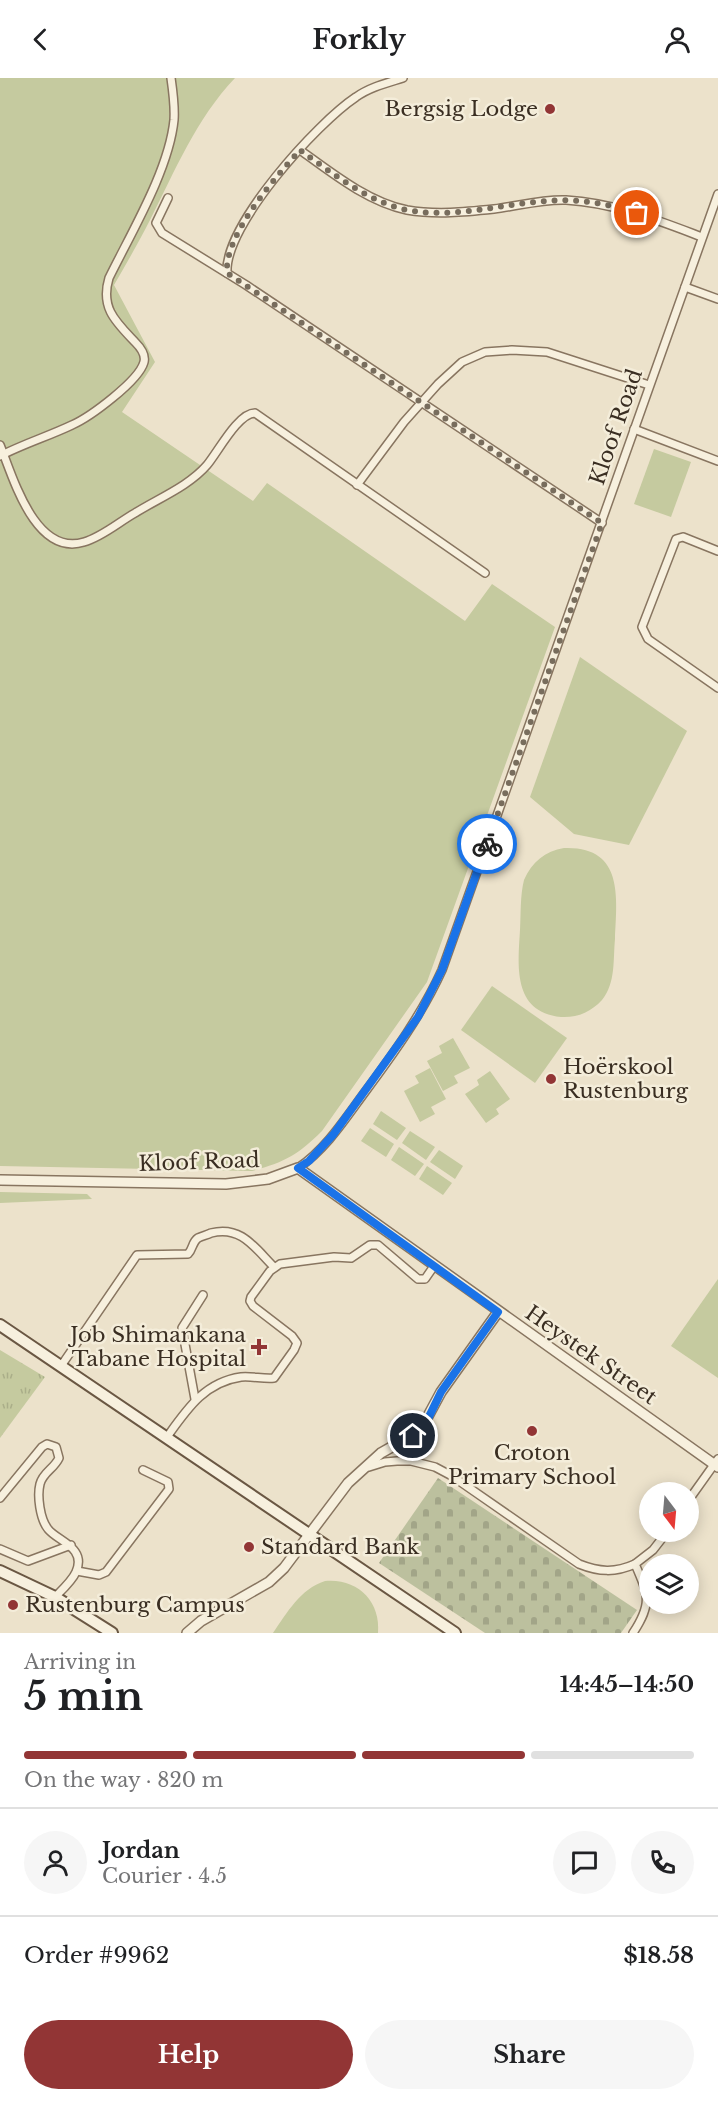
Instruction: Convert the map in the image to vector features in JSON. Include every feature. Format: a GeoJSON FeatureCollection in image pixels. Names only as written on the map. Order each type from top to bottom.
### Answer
{"type":"FeatureCollection","features":[{"type":"Feature","properties":{"kind":"main road"},"geometry":{"type":"LineString","coordinates":[[0,1325],[455,1633]]}},
{"type":"Feature","properties":{"kind":"main road"},"geometry":{"type":"LineString","coordinates":[[0,1571],[55,1597],[112,1633]]}},
{"type":"Feature","properties":{"kind":"main road"},"geometry":{"type":"LineString","coordinates":[[27,1585],[39,1596],[87,1623],[100,1633]]}},
{"type":"Feature","properties":{"kind":"street"},"geometry":{"type":"LineString","coordinates":[[2,455],[75,424],[102,406],[139,372],[144,359],[140,348],[120,328],[106,301],[106,285],[156,180],[167,150],[174,120],[171,78]]}},
{"type":"Feature","properties":{"kind":"street"},"geometry":{"type":"LineString","coordinates":[[227,273],[229,258],[249,214],[274,179],[300,150],[340,109],[357,96],[403,78]]}},
{"type":"Feature","properties":{"kind":"street"},"geometry":{"type":"LineString","coordinates":[[300,150],[345,181],[374,197],[404,209],[440,213],[546,201],[583,202],[625,209],[702,237]]}},
{"type":"Feature","properties":{"kind":"street","name":"Kloof Road"},"geometry":{"type":"LineString","coordinates":[[0,1180],[226,1184],[268,1179],[298,1168],[309,1161],[333,1135],[386,1064],[431,995],[462,916],[718,194]]}},
{"type":"Feature","properties":{"kind":"street"},"geometry":{"type":"LineString","coordinates":[[168,198],[156,223],[156,227],[162,233],[227,273],[602,523]]}},
{"type":"Feature","properties":{"kind":"street"},"geometry":{"type":"LineString","coordinates":[[686,287],[718,299]]}},
{"type":"Feature","properties":{"kind":"street"},"geometry":{"type":"LineString","coordinates":[[357,485],[421,402],[447,374],[462,362],[485,352],[496,350],[547,352],[649,386]]}},
{"type":"Feature","properties":{"kind":"street"},"geometry":{"type":"LineString","coordinates":[[0,445],[2,455],[26,507],[49,535],[65,543],[83,542],[92,539],[187,482],[208,464],[243,417],[250,413],[260,415],[485,573]]}},
{"type":"Feature","properties":{"kind":"street"},"geometry":{"type":"LineString","coordinates":[[634,429],[718,461]]}},
{"type":"Feature","properties":{"kind":"street"},"geometry":{"type":"LineString","coordinates":[[718,550],[683,537],[676,539],[642,627],[648,639],[718,688]]}},
{"type":"Feature","properties":{"kind":"street","name":"Heystek Street"},"geometry":{"type":"LineString","coordinates":[[298,1168],[498,1312],[717,1463]]}},
{"type":"Feature","properties":{"kind":"street"},"geometry":{"type":"LineString","coordinates":[[61,1365],[137,1255],[188,1254],[195,1240],[201,1236],[226,1231],[244,1237],[274,1267]]}},
{"type":"Feature","properties":{"kind":"street"},"geometry":{"type":"LineString","coordinates":[[167,1437],[195,1399],[211,1388],[229,1380],[247,1376],[274,1378],[294,1350],[297,1343],[292,1336],[253,1306],[250,1301],[274,1267],[296,1261],[334,1257],[351,1258],[370,1245],[381,1248],[418,1279],[424,1279],[434,1266]]}},
{"type":"Feature","properties":{"kind":"street"},"geometry":{"type":"LineString","coordinates":[[195,1399],[182,1328],[203,1295]]}},
{"type":"Feature","properties":{"kind":"street"},"geometry":{"type":"LineString","coordinates":[[187,1633],[201,1621],[269,1582],[284,1568],[343,1489],[361,1471],[389,1448],[420,1431],[441,1392],[498,1312]]}},
{"type":"Feature","properties":{"kind":"street"},"geometry":{"type":"LineString","coordinates":[[0,1498],[42,1447],[47,1444],[56,1447],[59,1458],[44,1475],[40,1484],[39,1496],[46,1527],[71,1545],[77,1559],[77,1571],[55,1597]]}},
{"type":"Feature","properties":{"kind":"street"},"geometry":{"type":"LineString","coordinates":[[361,1471],[385,1462],[423,1463],[452,1476],[579,1564],[599,1570],[619,1570],[635,1564],[659,1542]]}},
{"type":"Feature","properties":{"kind":"street"},"geometry":{"type":"LineString","coordinates":[[699,1487],[717,1463]]}},
{"type":"Feature","properties":{"kind":"street"},"geometry":{"type":"LineString","coordinates":[[77,1571],[99,1575],[106,1572],[166,1493],[168,1482],[143,1470]]}},
{"type":"Feature","properties":{"kind":"street"},"geometry":{"type":"LineString","coordinates":[[0,1549],[28,1561],[71,1545]]}},
{"type":"Feature","properties":{"kind":"street"},"geometry":{"type":"LineString","coordinates":[[633,1633],[647,1607],[646,1591],[635,1564]]}},
{"type":"Feature","properties":{"kind":"green space"},"geometry":{"type":"Polygon","coordinates":[[[0,78],[235,78],[198,128],[114,285],[155,362],[122,412],[253,501],[267,483],[465,621],[492,584],[555,627],[427,982],[322,1131],[290,1157],[252,1171],[0,1166],[0,78]]]}},
{"type":"Feature","properties":{"kind":"green space"},"geometry":{"type":"Polygon","coordinates":[[[654,449],[691,462],[671,517],[634,504],[654,449]]]}},
{"type":"Feature","properties":{"kind":"green space"},"geometry":{"type":"Polygon","coordinates":[[[580,657],[687,731],[629,845],[574,834],[530,797],[580,657]]]}},
{"type":"Feature","properties":{"kind":"green space"},"geometry":{"type":"Polygon","coordinates":[[[564,848],[584,850],[598,855],[607,865],[616,891],[616,907],[613,971],[610,986],[602,1000],[588,1011],[561,1017],[545,1013],[526,997],[521,985],[519,958],[521,898],[524,880],[540,858],[564,848]]]}},
{"type":"Feature","properties":{"kind":"green space"},"geometry":{"type":"Polygon","coordinates":[[[492,986],[567,1038],[535,1083],[461,1030],[492,986]]]}},
{"type":"Feature","properties":{"kind":"green space"},"geometry":{"type":"Polygon","coordinates":[[[453,1038],[470,1068],[454,1076],[458,1083],[443,1091],[427,1061],[442,1053],[439,1046],[453,1038]]]}},
{"type":"Feature","properties":{"kind":"green space"},"geometry":{"type":"Polygon","coordinates":[[[430,1068],[446,1099],[431,1107],[435,1114],[420,1122],[404,1091],[419,1083],[415,1076],[430,1068]]]}},
{"type":"Feature","properties":{"kind":"green space"},"geometry":{"type":"Polygon","coordinates":[[[490,1071],[510,1099],[496,1109],[499,1114],[486,1123],[465,1094],[479,1085],[477,1080],[490,1071]]]}},
{"type":"Feature","properties":{"kind":"green space"},"geometry":{"type":"Polygon","coordinates":[[[381,1111],[406,1128],[397,1140],[373,1124],[381,1111]]]}},
{"type":"Feature","properties":{"kind":"green space"},"geometry":{"type":"Polygon","coordinates":[[[370,1128],[394,1144],[386,1157],[361,1141],[370,1128]]]}},
{"type":"Feature","properties":{"kind":"green space"},"geometry":{"type":"Polygon","coordinates":[[[410,1131],[435,1147],[426,1160],[402,1143],[410,1131]]]}},
{"type":"Feature","properties":{"kind":"green space"},"geometry":{"type":"Polygon","coordinates":[[[399,1147],[424,1164],[415,1176],[391,1160],[399,1147]]]}},
{"type":"Feature","properties":{"kind":"green space"},"geometry":{"type":"Polygon","coordinates":[[[439,1150],[463,1166],[455,1179],[430,1162],[439,1150]]]}},
{"type":"Feature","properties":{"kind":"green space"},"geometry":{"type":"Polygon","coordinates":[[[427,1166],[452,1183],[443,1195],[419,1179],[427,1166]]]}},
{"type":"Feature","properties":{"kind":"green space"},"geometry":{"type":"Polygon","coordinates":[[[0,1192],[87,1194],[92,1199],[0,1203],[0,1192]]]}},
{"type":"Feature","properties":{"kind":"green space"},"geometry":{"type":"Polygon","coordinates":[[[718,1279],[718,1378],[671,1346],[718,1279]]]}},
{"type":"Feature","properties":{"kind":"green space"},"geometry":{"type":"Polygon","coordinates":[[[0,1350],[45,1377],[0,1438],[0,1350]]]}},
{"type":"Feature","properties":{"kind":"green space"},"geometry":{"type":"Polygon","coordinates":[[[438,1478],[637,1610],[621,1633],[485,1633],[379,1563],[438,1478]]]}},
{"type":"Feature","properties":{"kind":"green space"},"geometry":{"type":"Polygon","coordinates":[[[325,1581],[347,1583],[365,1594],[375,1611],[378,1633],[273,1633],[301,1596],[325,1581]]]}},
{"type":"Feature","properties":{"kind":"way so far"},"geometry":{"type":"LineString","coordinates":[[487,844],[602,523],[227,273],[227,263],[238,234],[259,198],[300,150],[336,176],[374,197],[404,209],[440,213],[478,211],[565,200],[604,204],[637,213]]}},
{"type":"Feature","properties":{"kind":"place","name":"Bergsig Lodge"},"geometry":{"type":"Point","coordinates":[550,109]}},
{"type":"Feature","properties":{"kind":"place","name":"Hoërskool Rustenburg"},"geometry":{"type":"Point","coordinates":[551,1079]}},
{"type":"Feature","properties":{"kind":"place","name":"Job Shimankana Tabane Hospital"},"geometry":{"type":"Point","coordinates":[259,1347]}},
{"type":"Feature","properties":{"kind":"place","name":"Croton Primary School"},"geometry":{"type":"Point","coordinates":[532,1431]}},
{"type":"Feature","properties":{"kind":"place","name":"Standard Bank"},"geometry":{"type":"Point","coordinates":[249,1547]}},
{"type":"Feature","properties":{"kind":"place","name":"Rustenburg Campus"},"geometry":{"type":"Point","coordinates":[13,1605]}},
{"type":"Feature","properties":{"kind":"route"},"geometry":{"type":"LineString","coordinates":[[413,1436],[425,1425],[441,1392],[498,1312],[298,1168],[309,1161],[333,1135],[386,1064],[431,995],[487,844]]}}]}
